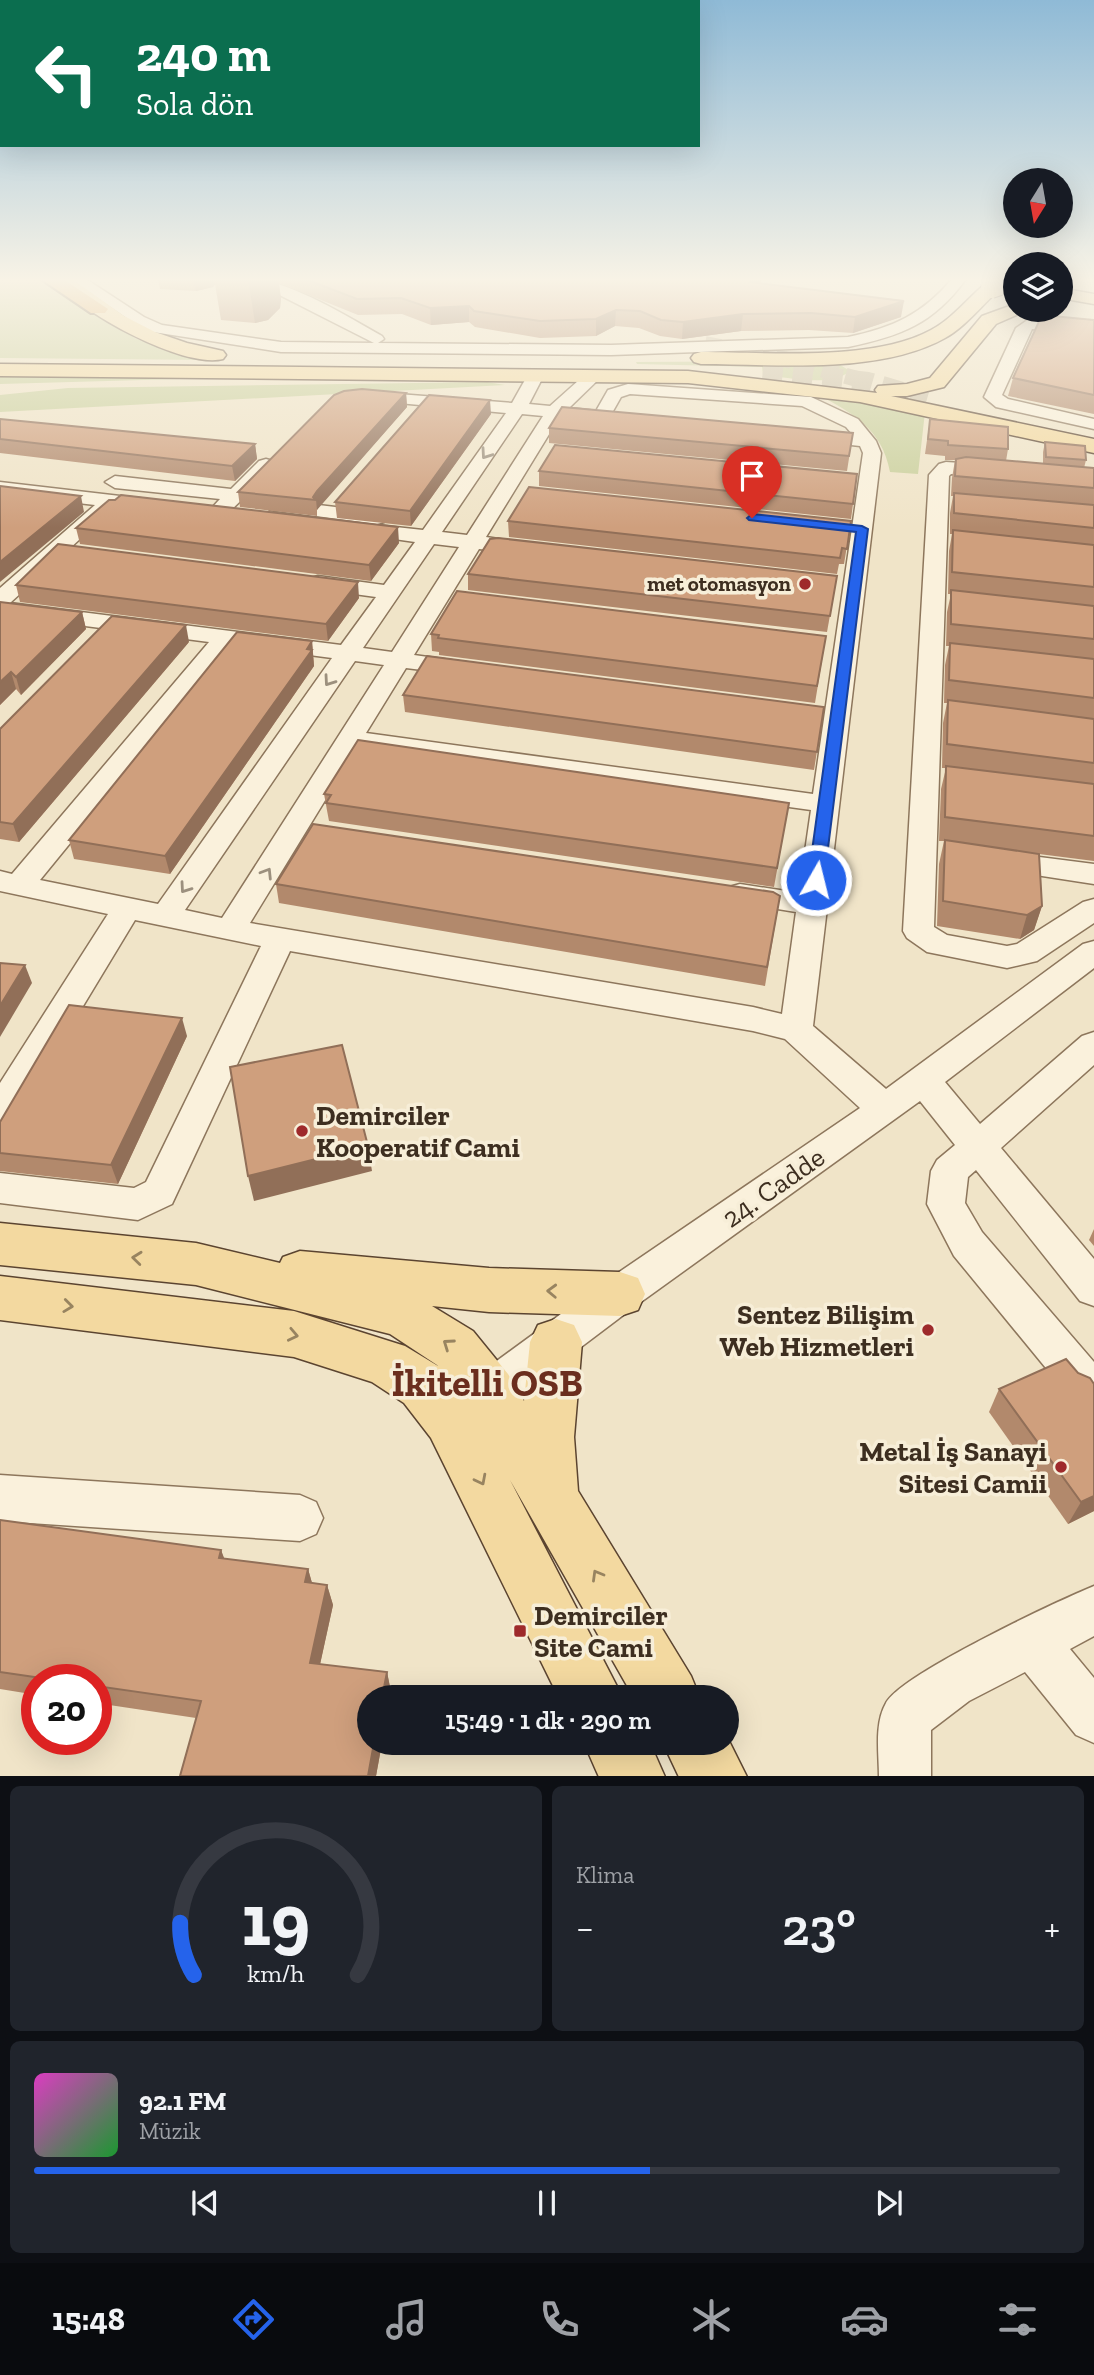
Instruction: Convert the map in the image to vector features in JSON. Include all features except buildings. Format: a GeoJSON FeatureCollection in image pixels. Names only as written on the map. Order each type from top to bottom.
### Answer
{"type":"FeatureCollection","features":[{"type":"Feature","properties":{"kind":"main road"},"geometry":{"type":"LineString","coordinates":[[329,362],[428,366],[476,362]]}},
{"type":"Feature","properties":{"kind":"main road"},"geometry":{"type":"LineString","coordinates":[[0,370],[376,362]]}},
{"type":"Feature","properties":{"kind":"main road"},"geometry":{"type":"LineString","coordinates":[[0,388],[458,362]]}},
{"type":"Feature","properties":{"kind":"main road"},"geometry":{"type":"LineString","coordinates":[[514,362],[536,376],[688,377],[814,383],[916,399],[1094,439]]}},
{"type":"Feature","properties":{"kind":"main road"},"geometry":{"type":"LineString","coordinates":[[814,383],[846,380],[860,373],[859,369],[846,362]]}},
{"type":"Feature","properties":{"kind":"main road"},"geometry":{"type":"LineString","coordinates":[[916,399],[938,362]]}},
{"type":"Feature","properties":{"kind":"main road"},"geometry":{"type":"LineString","coordinates":[[916,399],[937,383],[953,362]]}},
{"type":"Feature","properties":{"kind":"main road"},"geometry":{"type":"LineString","coordinates":[[955,362],[959,375],[957,392],[975,405],[1094,433]]}},
{"type":"Feature","properties":{"kind":"main road"},"geometry":{"type":"LineString","coordinates":[[0,363],[763,370]]}},
{"type":"Feature","properties":{"kind":"main road"},"geometry":{"type":"LineString","coordinates":[[688,377],[916,399],[1094,446]]}},
{"type":"Feature","properties":{"kind":"main road"},"geometry":{"type":"LineString","coordinates":[[0,1244],[489,1290],[620,1294]]}},
{"type":"Feature","properties":{"kind":"main road"},"geometry":{"type":"LineString","coordinates":[[196,1264],[402,1315],[455,1348],[470,1406],[587,1685]]}},
{"type":"Feature","properties":{"kind":"main road"},"geometry":{"type":"LineString","coordinates":[[0,1298],[294,1334],[387,1363],[424,1386],[470,1406],[551,1497],[660,1685]]}},
{"type":"Feature","properties":{"kind":"main road"},"geometry":{"type":"LineString","coordinates":[[551,1497],[547,1437],[556,1342]]}},
{"type":"Feature","properties":{"kind":"main road"},"geometry":{"type":"LineString","coordinates":[[622,1755],[633,1776]]}},
{"type":"Feature","properties":{"kind":"main road"},"geometry":{"type":"LineString","coordinates":[[702,1755],[715,1776]]}},
{"type":"Feature","properties":{"kind":"street"},"geometry":{"type":"LineString","coordinates":[[1009,362],[993,397],[1002,403],[1094,424]]}},
{"type":"Feature","properties":{"kind":"street"},"geometry":{"type":"LineString","coordinates":[[165,917],[518,408],[536,376]]}},
{"type":"Feature","properties":{"kind":"street"},"geometry":{"type":"LineString","coordinates":[[230,930],[309,829],[351,738],[505,491],[539,450],[554,412],[594,376]]}},
{"type":"Feature","properties":{"kind":"street"},"geometry":{"type":"LineString","coordinates":[[602,416],[614,394],[628,389],[805,401],[852,423],[867,441],[872,453],[862,482],[855,529],[855,586],[796,1030]]}},
{"type":"Feature","properties":{"kind":"street"},"geometry":{"type":"LineString","coordinates":[[342,397],[363,395],[628,419]]}},
{"type":"Feature","properties":{"kind":"street"},"geometry":{"type":"LineString","coordinates":[[407,421],[425,400]]}},
{"type":"Feature","properties":{"kind":"street"},"geometry":{"type":"LineString","coordinates":[[788,433],[867,441]]}},
{"type":"Feature","properties":{"kind":"street"},"geometry":{"type":"LineString","coordinates":[[237,509],[278,453],[250,450]]}},
{"type":"Feature","properties":{"kind":"street"},"geometry":{"type":"LineString","coordinates":[[1015,473],[946,468],[939,475],[950,504],[936,541],[928,711],[948,854],[918,931],[938,944],[1007,957],[1026,953],[1094,909]]}},
{"type":"Feature","properties":{"kind":"street"},"geometry":{"type":"LineString","coordinates":[[102,480],[237,509],[432,531]]}},
{"type":"Feature","properties":{"kind":"street"},"geometry":{"type":"LineString","coordinates":[[505,491],[533,494]]}},
{"type":"Feature","properties":{"kind":"street"},"geometry":{"type":"LineString","coordinates":[[328,512],[345,492]]}},
{"type":"Feature","properties":{"kind":"street"},"geometry":{"type":"LineString","coordinates":[[5,494],[328,512],[432,531],[474,542],[542,550]]}},
{"type":"Feature","properties":{"kind":"street"},"geometry":{"type":"LineString","coordinates":[[0,600],[111,501]]}},
{"type":"Feature","properties":{"kind":"street"},"geometry":{"type":"LineString","coordinates":[[936,541],[962,544]]}},
{"type":"Feature","properties":{"kind":"street"},"geometry":{"type":"LineString","coordinates":[[57,550],[83,553]]}},
{"type":"Feature","properties":{"kind":"street"},"geometry":{"type":"LineString","coordinates":[[297,580],[390,592]]}},
{"type":"Feature","properties":{"kind":"street"},"geometry":{"type":"LineString","coordinates":[[828,583],[855,586]]}},
{"type":"Feature","properties":{"kind":"street"},"geometry":{"type":"LineString","coordinates":[[439,596],[467,600]]}},
{"type":"Feature","properties":{"kind":"street"},"geometry":{"type":"LineString","coordinates":[[933,601],[960,604]]}},
{"type":"Feature","properties":{"kind":"street"},"geometry":{"type":"LineString","coordinates":[[0,608],[482,671]]}},
{"type":"Feature","properties":{"kind":"street"},"geometry":{"type":"LineString","coordinates":[[91,641],[109,622]]}},
{"type":"Feature","properties":{"kind":"street"},"geometry":{"type":"LineString","coordinates":[[226,637],[10,883],[230,930],[753,1019],[796,1030],[885,1109]]}},
{"type":"Feature","properties":{"kind":"street"},"geometry":{"type":"LineString","coordinates":[[820,642],[847,646]]}},
{"type":"Feature","properties":{"kind":"street"},"geometry":{"type":"LineString","coordinates":[[931,654],[958,657]]}},
{"type":"Feature","properties":{"kind":"street"},"geometry":{"type":"LineString","coordinates":[[928,711],[956,714]]}},
{"type":"Feature","properties":{"kind":"street"},"geometry":{"type":"LineString","coordinates":[[810,713],[838,716]]}},
{"type":"Feature","properties":{"kind":"street"},"geometry":{"type":"LineString","coordinates":[[351,738],[826,804]]}},
{"type":"Feature","properties":{"kind":"street"},"geometry":{"type":"LineString","coordinates":[[948,854],[1094,874]]}},
{"type":"Feature","properties":{"kind":"street"},"geometry":{"type":"LineString","coordinates":[[709,890],[813,905]]}},
{"type":"Feature","properties":{"kind":"street"},"geometry":{"type":"LineString","coordinates":[[0,1112],[127,909]]}},
{"type":"Feature","properties":{"kind":"street"},"geometry":{"type":"LineString","coordinates":[[0,1188],[138,1204],[159,1193],[281,939]]}},
{"type":"Feature","properties":{"kind":"street","name":"24. Cadde"},"geometry":{"type":"LineString","coordinates":[[470,1406],[620,1294],[885,1109],[1094,952]]}},
{"type":"Feature","properties":{"kind":"street"},"geometry":{"type":"LineString","coordinates":[[1094,1045],[950,1171],[946,1204],[968,1244],[1083,1381],[1094,1385]]}},
{"type":"Feature","properties":{"kind":"street"},"geometry":{"type":"LineString","coordinates":[[923,1080],[1094,1288]]}},
{"type":"Feature","properties":{"kind":"street"},"geometry":{"type":"LineString","coordinates":[[0,1499],[300,1518]]}},
{"type":"Feature","properties":{"kind":"street"},"geometry":{"type":"LineString","coordinates":[[905,1776],[905,1718],[951,1683],[1094,1611]]}},
{"type":"Feature","properties":{"kind":"street"},"geometry":{"type":"LineString","coordinates":[[1032,1642],[1094,1717]]}},
{"type":"Feature","properties":{"kind":"green space"},"geometry":{"type":"Polygon","coordinates":[[[636,362],[823,362],[837,363],[850,371],[831,379],[808,380],[763,375],[762,367],[636,362]]]}},
{"type":"Feature","properties":{"kind":"green space"},"geometry":{"type":"Polygon","coordinates":[[[0,376],[252,377],[0,384],[0,376]]]}},
{"type":"Feature","properties":{"kind":"green space"},"geometry":{"type":"Polygon","coordinates":[[[487,382],[505,385],[0,412],[0,395],[68,388],[487,382]]]}},
{"type":"Feature","properties":{"kind":"green space"},"geometry":{"type":"Polygon","coordinates":[[[817,394],[925,412],[918,474],[890,472],[886,457],[873,433],[853,415],[817,394]]]}},
{"type":"Feature","properties":{"kind":"tunnel"},"geometry":{"type":"LineString","coordinates":[[795,362],[868,382]]}},
{"type":"Feature","properties":{"kind":"tunnel"},"geometry":{"type":"LineString","coordinates":[[763,370],[868,382],[927,399]]}},
{"type":"Feature","properties":{"kind":"place","name":"met otomasyon"},"geometry":{"type":"Point","coordinates":[805,584]}},
{"type":"Feature","properties":{"kind":"place","name":"Demirciler Kooperatif Cami"},"geometry":{"type":"Point","coordinates":[302,1131]}},
{"type":"Feature","properties":{"kind":"place","name":"Sentez Bilişim Web Hizmetleri"},"geometry":{"type":"Point","coordinates":[928,1330]}},
{"type":"Feature","properties":{"kind":"place","name":"Metal İş Sanayi Sitesi Camii"},"geometry":{"type":"Point","coordinates":[1061,1467]}},
{"type":"Feature","properties":{"kind":"place","name":"Demirciler Site Cami"},"geometry":{"type":"Point","coordinates":[520,1631]}},
{"type":"Feature","properties":{"kind":"district","name":"İkitelli OSB"},"geometry":{"type":"Point","coordinates":[487,1383]}},
{"type":"Feature","properties":{"kind":"route"},"geometry":{"type":"LineString","coordinates":[[752,518],[862,529],[816,880]]}}]}
